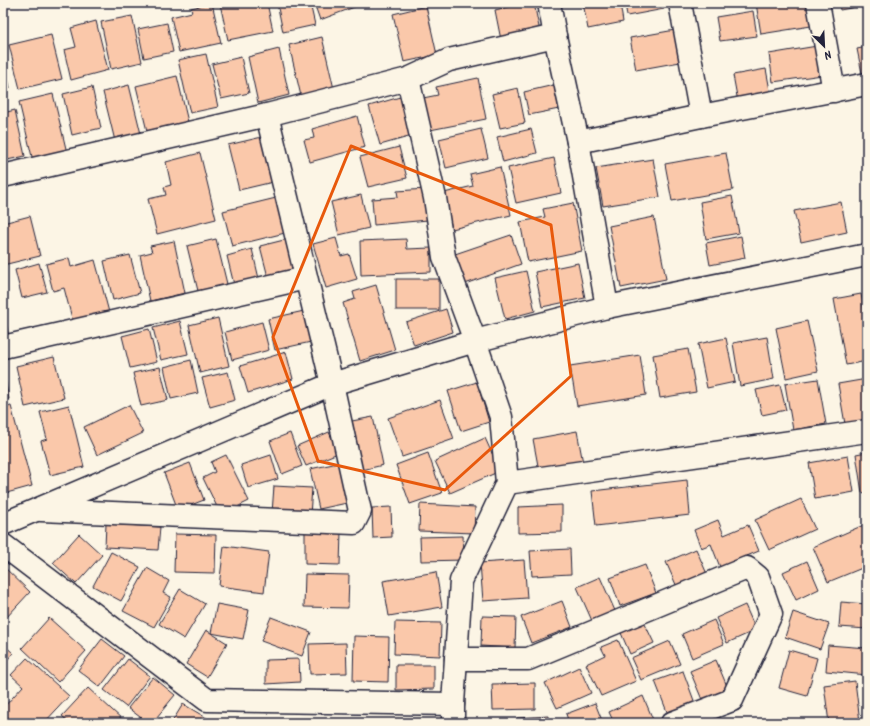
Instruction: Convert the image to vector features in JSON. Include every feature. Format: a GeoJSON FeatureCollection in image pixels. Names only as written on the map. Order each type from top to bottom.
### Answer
{"type":"FeatureCollection","features":[{"type":"Feature","properties":{"kind":"street"},"geometry":{"type":"LineString","coordinates":[[549,3],[578,142],[607,307]]}},
{"type":"Feature","properties":{"kind":"street"},"geometry":{"type":"LineString","coordinates":[[680,3],[701,116]]}},
{"type":"Feature","properties":{"kind":"street"},"geometry":{"type":"LineString","coordinates":[[818,3],[834,91]]}},
{"type":"Feature","properties":{"kind":"street"},"geometry":{"type":"LineString","coordinates":[[3,176],[268,115],[408,79],[449,60],[555,36]]}},
{"type":"Feature","properties":{"kind":"street"},"geometry":{"type":"LineString","coordinates":[[3,545],[207,700],[453,713],[461,581],[507,483],[501,417],[444,257],[435,198],[408,79]]}},
{"type":"Feature","properties":{"kind":"street"},"geometry":{"type":"LineString","coordinates":[[578,142],[701,116],[867,84]]}},
{"type":"Feature","properties":{"kind":"street"},"geometry":{"type":"LineString","coordinates":[[35,510],[354,523],[360,511],[332,384],[268,115]]}},
{"type":"Feature","properties":{"kind":"street"},"geometry":{"type":"LineString","coordinates":[[3,524],[332,384],[475,341],[607,307],[867,255]]}},
{"type":"Feature","properties":{"kind":"street"},"geometry":{"type":"LineString","coordinates":[[3,347],[306,278]]}},
{"type":"Feature","properties":{"kind":"street"},"geometry":{"type":"LineString","coordinates":[[507,483],[867,431]]}},
{"type":"Feature","properties":{"kind":"street"},"geometry":{"type":"LineString","coordinates":[[456,660],[528,659],[747,568],[758,577],[771,614],[732,700],[672,723]]}},
{"type":"Feature","properties":{"kind":"highlighted area"},"geometry":{"type":"Polygon","coordinates":[[[351,146],[551,225],[571,376],[445,490],[318,461],[273,337],[351,146]]]}},
{"type":"Feature","properties":{"kind":"building"},"geometry":{"type":"Polygon","coordinates":[[[212,3],[221,43],[179,52],[171,17],[192,12],[191,8],[212,3]]]}},
{"type":"Feature","properties":{"kind":"building"},"geometry":{"type":"Polygon","coordinates":[[[267,3],[273,31],[228,40],[220,4],[267,3]]]}},
{"type":"Feature","properties":{"kind":"building"},"geometry":{"type":"Polygon","coordinates":[[[277,3],[310,3],[315,25],[283,32],[277,3]]]}},
{"type":"Feature","properties":{"kind":"building"},"geometry":{"type":"Polygon","coordinates":[[[314,3],[356,3],[357,6],[320,20],[314,3]]]}},
{"type":"Feature","properties":{"kind":"building"},"geometry":{"type":"Polygon","coordinates":[[[525,3],[534,3],[540,32],[501,40],[495,10],[525,3]]]}},
{"type":"Feature","properties":{"kind":"building"},"geometry":{"type":"Polygon","coordinates":[[[583,3],[620,3],[623,22],[588,29],[583,3]]]}},
{"type":"Feature","properties":{"kind":"building"},"geometry":{"type":"Polygon","coordinates":[[[625,3],[663,3],[664,9],[627,16],[625,3]]]}},
{"type":"Feature","properties":{"kind":"building"},"geometry":{"type":"Polygon","coordinates":[[[756,3],[808,3],[811,26],[761,34],[756,3]]]}},
{"type":"Feature","properties":{"kind":"building"},"geometry":{"type":"Polygon","coordinates":[[[839,3],[867,3],[867,5],[840,10],[839,3]]]}},
{"type":"Feature","properties":{"kind":"building"},"geometry":{"type":"Polygon","coordinates":[[[426,6],[437,55],[404,62],[393,14],[426,6]]]}},
{"type":"Feature","properties":{"kind":"building"},"geometry":{"type":"Polygon","coordinates":[[[753,11],[757,36],[720,41],[716,17],[753,11]]]}},
{"type":"Feature","properties":{"kind":"building"},"geometry":{"type":"Polygon","coordinates":[[[132,16],[142,62],[111,69],[101,22],[132,16]]]}},
{"type":"Feature","properties":{"kind":"building"},"geometry":{"type":"Polygon","coordinates":[[[96,21],[108,70],[71,80],[64,50],[76,47],[71,28],[96,21]]]}},
{"type":"Feature","properties":{"kind":"building"},"geometry":{"type":"Polygon","coordinates":[[[167,23],[173,52],[144,58],[138,29],[167,23]]]}},
{"type":"Feature","properties":{"kind":"building"},"geometry":{"type":"Polygon","coordinates":[[[675,30],[680,62],[636,70],[630,38],[675,30]]]}},
{"type":"Feature","properties":{"kind":"building"},"geometry":{"type":"Polygon","coordinates":[[[51,35],[62,79],[20,89],[9,45],[51,35]]]}},
{"type":"Feature","properties":{"kind":"building"},"geometry":{"type":"Polygon","coordinates":[[[322,37],[334,89],[301,96],[289,45],[322,37]]]}},
{"type":"Feature","properties":{"kind":"building"},"geometry":{"type":"Polygon","coordinates":[[[817,46],[822,75],[773,82],[769,54],[817,46]]]}},
{"type":"Feature","properties":{"kind":"building"},"geometry":{"type":"Polygon","coordinates":[[[867,47],[867,77],[863,78],[857,49],[867,47]]]}},
{"type":"Feature","properties":{"kind":"building"},"geometry":{"type":"Polygon","coordinates":[[[279,49],[289,95],[258,103],[248,57],[279,49]]]}},
{"type":"Feature","properties":{"kind":"building"},"geometry":{"type":"Polygon","coordinates":[[[206,54],[218,107],[190,113],[178,60],[206,54]]]}},
{"type":"Feature","properties":{"kind":"building"},"geometry":{"type":"Polygon","coordinates":[[[3,56],[10,88],[3,89],[3,56]]]}},
{"type":"Feature","properties":{"kind":"building"},"geometry":{"type":"Polygon","coordinates":[[[241,57],[249,93],[221,99],[212,64],[241,57]]]}},
{"type":"Feature","properties":{"kind":"building"},"geometry":{"type":"Polygon","coordinates":[[[766,69],[771,96],[738,102],[733,75],[766,69]]]}},
{"type":"Feature","properties":{"kind":"building"},"geometry":{"type":"Polygon","coordinates":[[[177,76],[188,122],[147,131],[136,86],[177,76]]]}},
{"type":"Feature","properties":{"kind":"building"},"geometry":{"type":"Polygon","coordinates":[[[478,78],[486,119],[430,130],[423,98],[438,95],[436,87],[478,78]]]}},
{"type":"Feature","properties":{"kind":"building"},"geometry":{"type":"Polygon","coordinates":[[[129,85],[141,134],[115,141],[103,92],[129,85]]]}},
{"type":"Feature","properties":{"kind":"building"},"geometry":{"type":"Polygon","coordinates":[[[554,85],[559,109],[529,115],[524,92],[554,85]]]}},
{"type":"Feature","properties":{"kind":"building"},"geometry":{"type":"Polygon","coordinates":[[[92,87],[101,128],[72,135],[63,94],[92,87]]]}},
{"type":"Feature","properties":{"kind":"building"},"geometry":{"type":"Polygon","coordinates":[[[518,88],[525,123],[500,128],[492,94],[518,88]]]}},
{"type":"Feature","properties":{"kind":"building"},"geometry":{"type":"Polygon","coordinates":[[[53,94],[67,153],[33,161],[19,102],[53,94]]]}},
{"type":"Feature","properties":{"kind":"building"},"geometry":{"type":"Polygon","coordinates":[[[400,97],[412,136],[380,145],[369,106],[400,97]]]}},
{"type":"Feature","properties":{"kind":"building"},"geometry":{"type":"Polygon","coordinates":[[[15,110],[25,156],[3,161],[3,113],[15,110]]]}},
{"type":"Feature","properties":{"kind":"building"},"geometry":{"type":"Polygon","coordinates":[[[357,116],[365,147],[310,162],[304,140],[314,138],[312,129],[357,116]]]}},
{"type":"Feature","properties":{"kind":"building"},"geometry":{"type":"Polygon","coordinates":[[[481,129],[488,158],[446,168],[439,139],[481,129]]]}},
{"type":"Feature","properties":{"kind":"building"},"geometry":{"type":"Polygon","coordinates":[[[531,129],[537,153],[503,162],[497,137],[531,129]]]}},
{"type":"Feature","properties":{"kind":"building"},"geometry":{"type":"Polygon","coordinates":[[[262,137],[273,182],[239,190],[228,145],[262,137]]]}},
{"type":"Feature","properties":{"kind":"building"},"geometry":{"type":"Polygon","coordinates":[[[399,147],[407,178],[368,187],[360,157],[399,147]]]}},
{"type":"Feature","properties":{"kind":"building"},"geometry":{"type":"Polygon","coordinates":[[[200,153],[216,219],[157,234],[148,199],[166,195],[164,187],[171,185],[166,162],[200,153]]]}},
{"type":"Feature","properties":{"kind":"building"},"geometry":{"type":"Polygon","coordinates":[[[726,153],[733,190],[672,201],[665,164],[726,153]]]}},
{"type":"Feature","properties":{"kind":"building"},"geometry":{"type":"Polygon","coordinates":[[[554,158],[561,193],[516,203],[508,168],[554,158]]]}},
{"type":"Feature","properties":{"kind":"building"},"geometry":{"type":"Polygon","coordinates":[[[653,159],[660,197],[603,206],[596,168],[653,159]]]}},
{"type":"Feature","properties":{"kind":"building"},"geometry":{"type":"Polygon","coordinates":[[[500,167],[511,215],[452,229],[444,193],[473,186],[470,174],[500,167]]]}},
{"type":"Feature","properties":{"kind":"building"},"geometry":{"type":"Polygon","coordinates":[[[426,189],[428,220],[374,225],[372,199],[398,197],[397,191],[426,189]]]}},
{"type":"Feature","properties":{"kind":"building"},"geometry":{"type":"Polygon","coordinates":[[[361,195],[369,228],[339,235],[331,202],[361,195]]]}},
{"type":"Feature","properties":{"kind":"building"},"geometry":{"type":"Polygon","coordinates":[[[732,196],[739,233],[706,239],[700,202],[732,196]]]}},
{"type":"Feature","properties":{"kind":"building"},"geometry":{"type":"Polygon","coordinates":[[[276,198],[285,233],[232,246],[223,211],[276,198]]]}},
{"type":"Feature","properties":{"kind":"building"},"geometry":{"type":"Polygon","coordinates":[[[841,202],[847,232],[801,242],[794,211],[841,202]]]}},
{"type":"Feature","properties":{"kind":"building"},"geometry":{"type":"Polygon","coordinates":[[[573,203],[582,251],[528,262],[520,222],[545,217],[543,209],[573,203]]]}},
{"type":"Feature","properties":{"kind":"building"},"geometry":{"type":"Polygon","coordinates":[[[30,216],[40,256],[3,265],[3,223],[30,216]]]}},
{"type":"Feature","properties":{"kind":"building"},"geometry":{"type":"Polygon","coordinates":[[[654,217],[666,279],[621,288],[609,226],[654,217]]]}},
{"type":"Feature","properties":{"kind":"building"},"geometry":{"type":"Polygon","coordinates":[[[511,235],[521,264],[465,284],[455,254],[511,235]]]}},
{"type":"Feature","properties":{"kind":"building"},"geometry":{"type":"Polygon","coordinates":[[[741,236],[745,258],[710,265],[706,243],[741,236]]]}},
{"type":"Feature","properties":{"kind":"building"},"geometry":{"type":"Polygon","coordinates":[[[336,238],[341,256],[349,254],[357,279],[326,288],[313,244],[336,238]]]}},
{"type":"Feature","properties":{"kind":"building"},"geometry":{"type":"Polygon","coordinates":[[[216,239],[228,288],[199,295],[187,246],[216,239]]]}},
{"type":"Feature","properties":{"kind":"building"},"geometry":{"type":"Polygon","coordinates":[[[288,239],[296,270],[268,277],[260,246],[288,239]]]}},
{"type":"Feature","properties":{"kind":"building"},"geometry":{"type":"Polygon","coordinates":[[[406,239],[407,249],[431,248],[431,272],[361,275],[360,241],[406,239]]]}},
{"type":"Feature","properties":{"kind":"building"},"geometry":{"type":"Polygon","coordinates":[[[174,241],[185,293],[150,301],[140,255],[152,252],[150,246],[174,241]]]}},
{"type":"Feature","properties":{"kind":"building"},"geometry":{"type":"Polygon","coordinates":[[[252,249],[260,283],[235,289],[227,256],[252,249]]]}},
{"type":"Feature","properties":{"kind":"building"},"geometry":{"type":"Polygon","coordinates":[[[130,255],[140,293],[113,300],[104,261],[130,255]]]}},
{"type":"Feature","properties":{"kind":"building"},"geometry":{"type":"Polygon","coordinates":[[[69,258],[71,267],[95,260],[110,316],[74,326],[64,288],[53,291],[46,264],[69,258]]]}},
{"type":"Feature","properties":{"kind":"building"},"geometry":{"type":"Polygon","coordinates":[[[39,263],[47,292],[22,298],[15,270],[39,263]]]}},
{"type":"Feature","properties":{"kind":"building"},"geometry":{"type":"Polygon","coordinates":[[[578,263],[585,298],[542,307],[535,272],[578,263]]]}},
{"type":"Feature","properties":{"kind":"building"},"geometry":{"type":"Polygon","coordinates":[[[526,271],[535,311],[505,319],[495,278],[526,271]]]}},
{"type":"Feature","properties":{"kind":"building"},"geometry":{"type":"Polygon","coordinates":[[[396,279],[439,279],[439,310],[396,310],[396,279]]]}},
{"type":"Feature","properties":{"kind":"building"},"geometry":{"type":"Polygon","coordinates":[[[376,285],[395,350],[360,361],[343,303],[355,299],[353,292],[376,285]]]}},
{"type":"Feature","properties":{"kind":"building"},"geometry":{"type":"Polygon","coordinates":[[[861,294],[867,327],[867,361],[846,365],[834,299],[861,294]]]}},
{"type":"Feature","properties":{"kind":"building"},"geometry":{"type":"Polygon","coordinates":[[[446,309],[453,332],[414,345],[406,322],[446,309]]]}},
{"type":"Feature","properties":{"kind":"building"},"geometry":{"type":"Polygon","coordinates":[[[3,310],[9,337],[3,338],[3,310]]]}},
{"type":"Feature","properties":{"kind":"building"},"geometry":{"type":"Polygon","coordinates":[[[304,311],[311,342],[275,350],[268,319],[304,311]]]}},
{"type":"Feature","properties":{"kind":"building"},"geometry":{"type":"Polygon","coordinates":[[[218,318],[229,366],[200,373],[189,325],[218,318]]]}},
{"type":"Feature","properties":{"kind":"building"},"geometry":{"type":"Polygon","coordinates":[[[180,321],[188,354],[161,360],[153,328],[180,321]]]}},
{"type":"Feature","properties":{"kind":"building"},"geometry":{"type":"Polygon","coordinates":[[[807,321],[818,371],[786,378],[776,328],[807,321]]]}},
{"type":"Feature","properties":{"kind":"building"},"geometry":{"type":"Polygon","coordinates":[[[262,322],[269,350],[232,360],[225,332],[262,322]]]}},
{"type":"Feature","properties":{"kind":"building"},"geometry":{"type":"Polygon","coordinates":[[[149,329],[157,362],[130,368],[122,336],[149,329]]]}},
{"type":"Feature","properties":{"kind":"building"},"geometry":{"type":"Polygon","coordinates":[[[767,337],[774,379],[740,386],[733,343],[767,337]]]}},
{"type":"Feature","properties":{"kind":"building"},"geometry":{"type":"Polygon","coordinates":[[[726,338],[735,382],[707,388],[698,344],[726,338]]]}},
{"type":"Feature","properties":{"kind":"building"},"geometry":{"type":"Polygon","coordinates":[[[688,349],[696,392],[660,398],[653,355],[688,349]]]}},
{"type":"Feature","properties":{"kind":"building"},"geometry":{"type":"Polygon","coordinates":[[[286,352],[293,379],[248,393],[240,366],[286,352]]]}},
{"type":"Feature","properties":{"kind":"building"},"geometry":{"type":"Polygon","coordinates":[[[640,355],[646,395],[577,406],[570,366],[640,355]]]}},
{"type":"Feature","properties":{"kind":"building"},"geometry":{"type":"Polygon","coordinates":[[[54,357],[64,398],[25,407],[16,366],[54,357]]]}},
{"type":"Feature","properties":{"kind":"building"},"geometry":{"type":"Polygon","coordinates":[[[191,360],[198,393],[171,399],[164,367],[191,360]]]}},
{"type":"Feature","properties":{"kind":"building"},"geometry":{"type":"Polygon","coordinates":[[[160,367],[168,400],[141,406],[133,373],[160,367]]]}},
{"type":"Feature","properties":{"kind":"building"},"geometry":{"type":"Polygon","coordinates":[[[3,369],[9,399],[3,400],[3,369]]]}},
{"type":"Feature","properties":{"kind":"building"},"geometry":{"type":"Polygon","coordinates":[[[228,372],[235,400],[210,407],[202,378],[228,372]]]}},
{"type":"Feature","properties":{"kind":"building"},"geometry":{"type":"Polygon","coordinates":[[[818,379],[826,424],[793,430],[785,384],[818,379]]]}},
{"type":"Feature","properties":{"kind":"building"},"geometry":{"type":"Polygon","coordinates":[[[867,379],[867,420],[845,424],[838,384],[867,379]]]}},
{"type":"Feature","properties":{"kind":"building"},"geometry":{"type":"Polygon","coordinates":[[[477,382],[489,422],[461,431],[448,391],[477,382]]]}},
{"type":"Feature","properties":{"kind":"building"},"geometry":{"type":"Polygon","coordinates":[[[780,385],[786,410],[762,415],[756,390],[780,385]]]}},
{"type":"Feature","properties":{"kind":"building"},"geometry":{"type":"Polygon","coordinates":[[[440,400],[454,439],[402,457],[388,418],[440,400]]]}},
{"type":"Feature","properties":{"kind":"building"},"geometry":{"type":"Polygon","coordinates":[[[69,405],[84,467],[50,475],[41,441],[47,439],[40,412],[69,405]]]}},
{"type":"Feature","properties":{"kind":"building"},"geometry":{"type":"Polygon","coordinates":[[[129,405],[143,433],[97,455],[84,427],[129,405]]]}},
{"type":"Feature","properties":{"kind":"building"},"geometry":{"type":"Polygon","coordinates":[[[11,406],[32,486],[3,494],[3,408],[11,406]]]}},
{"type":"Feature","properties":{"kind":"building"},"geometry":{"type":"Polygon","coordinates":[[[373,417],[383,465],[362,470],[352,421],[373,417]]]}},
{"type":"Feature","properties":{"kind":"building"},"geometry":{"type":"Polygon","coordinates":[[[577,431],[583,463],[539,471],[533,439],[577,431]]]}},
{"type":"Feature","properties":{"kind":"building"},"geometry":{"type":"Polygon","coordinates":[[[329,432],[338,453],[306,466],[297,446],[329,432]]]}},
{"type":"Feature","properties":{"kind":"building"},"geometry":{"type":"Polygon","coordinates":[[[290,433],[302,466],[282,474],[270,441],[290,433]]]}},
{"type":"Feature","properties":{"kind":"building"},"geometry":{"type":"Polygon","coordinates":[[[485,438],[500,471],[450,493],[435,461],[485,438]]]}},
{"type":"Feature","properties":{"kind":"building"},"geometry":{"type":"Polygon","coordinates":[[[867,452],[867,492],[862,493],[856,454],[867,452]]]}},
{"type":"Feature","properties":{"kind":"building"},"geometry":{"type":"Polygon","coordinates":[[[428,453],[442,493],[410,504],[396,465],[428,453]]]}},
{"type":"Feature","properties":{"kind":"building"},"geometry":{"type":"Polygon","coordinates":[[[226,455],[249,501],[221,515],[203,478],[215,472],[211,462],[226,455]]]}},
{"type":"Feature","properties":{"kind":"building"},"geometry":{"type":"Polygon","coordinates":[[[271,455],[278,479],[248,488],[241,465],[271,455]]]}},
{"type":"Feature","properties":{"kind":"building"},"geometry":{"type":"Polygon","coordinates":[[[848,456],[854,492],[815,499],[809,463],[848,456]]]}},
{"type":"Feature","properties":{"kind":"building"},"geometry":{"type":"Polygon","coordinates":[[[190,463],[204,500],[178,510],[164,473],[190,463]]]}},
{"type":"Feature","properties":{"kind":"building"},"geometry":{"type":"Polygon","coordinates":[[[338,463],[347,503],[319,509],[310,469],[338,463]]]}},
{"type":"Feature","properties":{"kind":"building"},"geometry":{"type":"Polygon","coordinates":[[[687,480],[690,515],[596,526],[592,491],[687,480]]]}},
{"type":"Feature","properties":{"kind":"building"},"geometry":{"type":"Polygon","coordinates":[[[274,486],[312,488],[310,515],[272,513],[274,486]]]}},
{"type":"Feature","properties":{"kind":"building"},"geometry":{"type":"Polygon","coordinates":[[[801,499],[815,529],[769,550],[755,520],[801,499]]]}},
{"type":"Feature","properties":{"kind":"building"},"geometry":{"type":"Polygon","coordinates":[[[420,504],[475,507],[474,533],[419,531],[420,504]]]}},
{"type":"Feature","properties":{"kind":"building"},"geometry":{"type":"Polygon","coordinates":[[[562,505],[562,532],[518,533],[518,507],[562,505]]]}},
{"type":"Feature","properties":{"kind":"building"},"geometry":{"type":"Polygon","coordinates":[[[391,507],[392,537],[373,538],[372,508],[391,507]]]}},
{"type":"Feature","properties":{"kind":"building"},"geometry":{"type":"Polygon","coordinates":[[[718,520],[724,535],[748,525],[759,551],[720,567],[711,544],[701,548],[694,530],[718,520]]]}},
{"type":"Feature","properties":{"kind":"building"},"geometry":{"type":"Polygon","coordinates":[[[106,524],[160,527],[158,550],[105,547],[106,524]]]}},
{"type":"Feature","properties":{"kind":"building"},"geometry":{"type":"Polygon","coordinates":[[[866,524],[867,566],[828,582],[813,547],[866,524]]]}},
{"type":"Feature","properties":{"kind":"building"},"geometry":{"type":"Polygon","coordinates":[[[305,532],[341,532],[340,565],[305,564],[305,532]]]}},
{"type":"Feature","properties":{"kind":"building"},"geometry":{"type":"Polygon","coordinates":[[[79,534],[102,555],[76,584],[53,563],[79,534]]]}},
{"type":"Feature","properties":{"kind":"building"},"geometry":{"type":"Polygon","coordinates":[[[175,534],[216,535],[215,573],[174,572],[175,534]]]}},
{"type":"Feature","properties":{"kind":"building"},"geometry":{"type":"Polygon","coordinates":[[[463,536],[464,560],[421,561],[420,537],[463,536]]]}},
{"type":"Feature","properties":{"kind":"building"},"geometry":{"type":"Polygon","coordinates":[[[224,546],[269,552],[264,592],[219,586],[224,546]]]}},
{"type":"Feature","properties":{"kind":"building"},"geometry":{"type":"Polygon","coordinates":[[[570,549],[571,574],[532,576],[530,551],[570,549]]]}},
{"type":"Feature","properties":{"kind":"building"},"geometry":{"type":"Polygon","coordinates":[[[696,549],[707,574],[677,587],[666,562],[696,549]]]}},
{"type":"Feature","properties":{"kind":"building"},"geometry":{"type":"Polygon","coordinates":[[[111,552],[140,567],[121,601],[93,586],[111,552]]]}},
{"type":"Feature","properties":{"kind":"building"},"geometry":{"type":"Polygon","coordinates":[[[524,560],[527,598],[483,601],[480,563],[524,560]]]}},
{"type":"Feature","properties":{"kind":"building"},"geometry":{"type":"Polygon","coordinates":[[[807,561],[819,589],[796,600],[783,572],[807,561]]]}},
{"type":"Feature","properties":{"kind":"building"},"geometry":{"type":"Polygon","coordinates":[[[645,565],[656,593],[620,606],[610,578],[645,565]]]}},
{"type":"Feature","properties":{"kind":"building"},"geometry":{"type":"Polygon","coordinates":[[[3,566],[30,592],[5,619],[3,617],[3,566]]]}},
{"type":"Feature","properties":{"kind":"building"},"geometry":{"type":"Polygon","coordinates":[[[147,568],[169,581],[163,593],[171,597],[154,627],[123,611],[147,568]]]}},
{"type":"Feature","properties":{"kind":"building"},"geometry":{"type":"Polygon","coordinates":[[[436,572],[442,607],[389,616],[383,581],[436,572]]]}},
{"type":"Feature","properties":{"kind":"building"},"geometry":{"type":"Polygon","coordinates":[[[305,574],[349,575],[348,608],[304,607],[305,574]]]}},
{"type":"Feature","properties":{"kind":"building"},"geometry":{"type":"Polygon","coordinates":[[[600,577],[616,613],[593,623],[577,587],[600,577]]]}},
{"type":"Feature","properties":{"kind":"building"},"geometry":{"type":"Polygon","coordinates":[[[180,589],[205,604],[184,639],[159,624],[180,589]]]}},
{"type":"Feature","properties":{"kind":"building"},"geometry":{"type":"Polygon","coordinates":[[[562,601],[572,627],[531,643],[521,617],[562,601]]]}},
{"type":"Feature","properties":{"kind":"building"},"geometry":{"type":"Polygon","coordinates":[[[841,602],[867,604],[867,629],[839,627],[841,602]]]}},
{"type":"Feature","properties":{"kind":"building"},"geometry":{"type":"Polygon","coordinates":[[[217,604],[249,610],[243,639],[211,633],[217,604]]]}},
{"type":"Feature","properties":{"kind":"building"},"geometry":{"type":"Polygon","coordinates":[[[745,605],[756,630],[727,643],[716,618],[745,605]]]}},
{"type":"Feature","properties":{"kind":"building"},"geometry":{"type":"Polygon","coordinates":[[[793,612],[829,624],[820,649],[785,637],[793,612]]]}},
{"type":"Feature","properties":{"kind":"building"},"geometry":{"type":"Polygon","coordinates":[[[482,616],[516,617],[515,648],[481,646],[482,616]]]}},
{"type":"Feature","properties":{"kind":"building"},"geometry":{"type":"Polygon","coordinates":[[[271,617],[311,632],[302,656],[261,641],[271,617]]]}},
{"type":"Feature","properties":{"kind":"building"},"geometry":{"type":"Polygon","coordinates":[[[49,618],[86,651],[58,682],[22,648],[49,618]]]}},
{"type":"Feature","properties":{"kind":"building"},"geometry":{"type":"Polygon","coordinates":[[[714,620],[724,644],[692,658],[682,634],[714,620]]]}},
{"type":"Feature","properties":{"kind":"building"},"geometry":{"type":"Polygon","coordinates":[[[395,622],[441,623],[440,656],[394,654],[395,622]]]}},
{"type":"Feature","properties":{"kind":"building"},"geometry":{"type":"Polygon","coordinates":[[[644,622],[654,643],[630,654],[621,633],[644,622]]]}},
{"type":"Feature","properties":{"kind":"building"},"geometry":{"type":"Polygon","coordinates":[[[206,630],[227,643],[207,677],[186,664],[206,630]]]}},
{"type":"Feature","properties":{"kind":"building"},"geometry":{"type":"Polygon","coordinates":[[[354,636],[389,637],[388,682],[353,681],[354,636]]]}},
{"type":"Feature","properties":{"kind":"building"},"geometry":{"type":"Polygon","coordinates":[[[102,639],[124,656],[100,687],[78,670],[102,639]]]}},
{"type":"Feature","properties":{"kind":"building"},"geometry":{"type":"Polygon","coordinates":[[[618,640],[636,681],[601,696],[586,664],[605,655],[601,647],[618,640]]]}},
{"type":"Feature","properties":{"kind":"building"},"geometry":{"type":"Polygon","coordinates":[[[670,641],[680,664],[641,680],[631,658],[670,641]]]}},
{"type":"Feature","properties":{"kind":"building"},"geometry":{"type":"Polygon","coordinates":[[[346,643],[347,673],[310,674],[309,644],[346,643]]]}},
{"type":"Feature","properties":{"kind":"building"},"geometry":{"type":"Polygon","coordinates":[[[3,644],[13,653],[3,665],[3,644]]]}},
{"type":"Feature","properties":{"kind":"building"},"geometry":{"type":"Polygon","coordinates":[[[828,645],[867,648],[867,675],[826,671],[828,645]]]}},
{"type":"Feature","properties":{"kind":"building"},"geometry":{"type":"Polygon","coordinates":[[[789,650],[817,658],[807,696],[779,688],[789,650]]]}},
{"type":"Feature","properties":{"kind":"building"},"geometry":{"type":"Polygon","coordinates":[[[27,658],[69,696],[44,723],[14,723],[3,713],[3,708],[23,686],[11,675],[27,658]]]}},
{"type":"Feature","properties":{"kind":"building"},"geometry":{"type":"Polygon","coordinates":[[[128,659],[150,676],[126,707],[104,690],[128,659]]]}},
{"type":"Feature","properties":{"kind":"building"},"geometry":{"type":"Polygon","coordinates":[[[299,659],[300,682],[266,684],[266,660],[299,659]]]}},
{"type":"Feature","properties":{"kind":"building"},"geometry":{"type":"Polygon","coordinates":[[[716,660],[729,691],[703,702],[690,671],[716,660]]]}},
{"type":"Feature","properties":{"kind":"building"},"geometry":{"type":"Polygon","coordinates":[[[396,665],[434,665],[434,689],[396,690],[396,665]]]}},
{"type":"Feature","properties":{"kind":"building"},"geometry":{"type":"Polygon","coordinates":[[[579,667],[591,693],[557,708],[545,683],[579,667]]]}},
{"type":"Feature","properties":{"kind":"building"},"geometry":{"type":"Polygon","coordinates":[[[683,671],[696,706],[669,717],[655,681],[683,671]]]}},
{"type":"Feature","properties":{"kind":"building"},"geometry":{"type":"Polygon","coordinates":[[[153,677],[175,695],[152,723],[148,723],[128,708],[153,677]]]}},
{"type":"Feature","properties":{"kind":"building"},"geometry":{"type":"Polygon","coordinates":[[[855,681],[860,722],[829,723],[824,685],[855,681]]]}},
{"type":"Feature","properties":{"kind":"building"},"geometry":{"type":"Polygon","coordinates":[[[535,683],[535,709],[493,710],[492,684],[535,683]]]}},
{"type":"Feature","properties":{"kind":"building"},"geometry":{"type":"Polygon","coordinates":[[[88,688],[123,720],[120,723],[70,723],[62,716],[88,688]]]}},
{"type":"Feature","properties":{"kind":"building"},"geometry":{"type":"Polygon","coordinates":[[[643,696],[654,722],[614,723],[609,712],[643,696]]]}},
{"type":"Feature","properties":{"kind":"building"},"geometry":{"type":"Polygon","coordinates":[[[595,703],[603,723],[569,723],[566,714],[595,703]]]}},
{"type":"Feature","properties":{"kind":"building"},"geometry":{"type":"Polygon","coordinates":[[[183,704],[215,723],[172,722],[183,704]]]}},
{"type":"Feature","properties":{"kind":"building"},"geometry":{"type":"Polygon","coordinates":[[[548,716],[548,723],[517,723],[517,718],[548,716]]]}}]}
